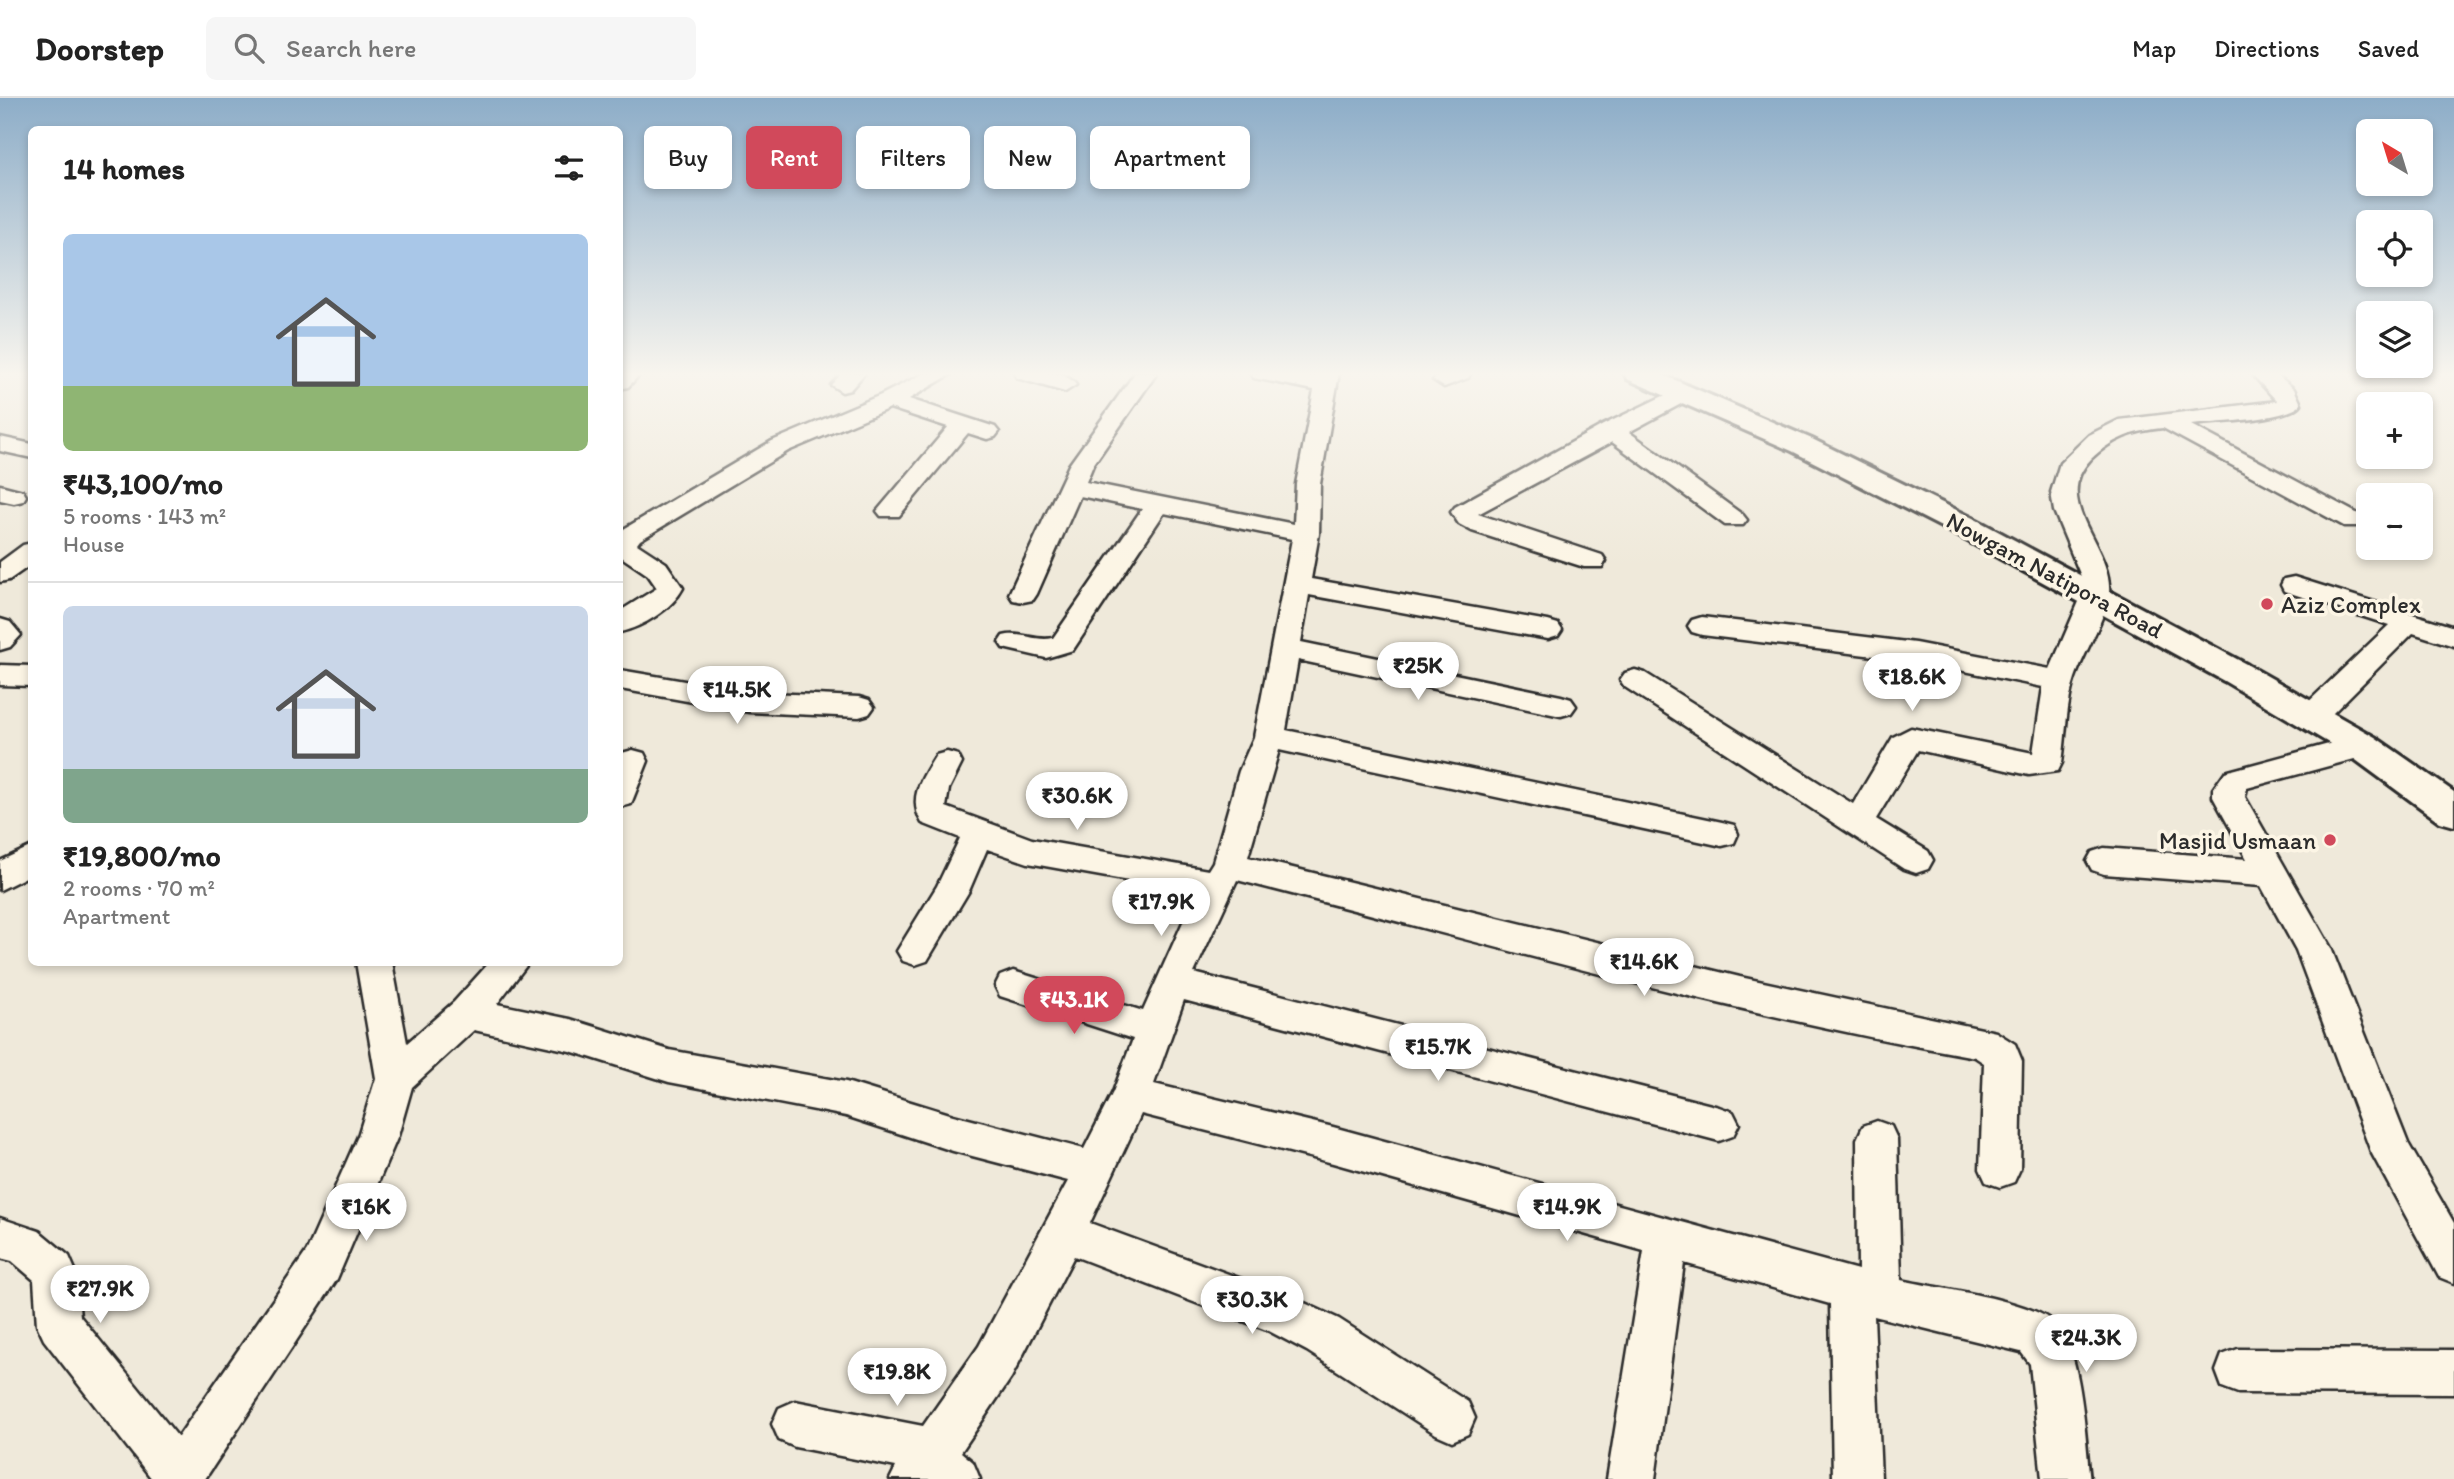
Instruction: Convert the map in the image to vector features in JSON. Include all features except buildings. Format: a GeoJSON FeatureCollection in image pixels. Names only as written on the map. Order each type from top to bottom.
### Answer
{"type":"FeatureCollection","features":[{"type":"Feature","properties":{"kind":"main road","name":"Nowgam Natipora Road"},"geometry":{"type":"LineString","coordinates":[[1784,437],[1966,527],[2311,717],[2362,746],[2454,812]]}},
{"type":"Feature","properties":{"kind":"street"},"geometry":{"type":"LineString","coordinates":[[623,621],[665,597],[670,588],[657,569],[625,550],[623,542],[714,484],[800,437]]}},
{"type":"Feature","properties":{"kind":"street"},"geometry":{"type":"LineString","coordinates":[[890,511],[952,437]]}},
{"type":"Feature","properties":{"kind":"street"},"geometry":{"type":"LineString","coordinates":[[1023,594],[1072,486],[1099,437]]}},
{"type":"Feature","properties":{"kind":"street"},"geometry":{"type":"LineString","coordinates":[[934,1471],[1064,1233],[1131,1095],[1172,982],[1223,875],[1255,771],[1269,737],[1298,585],[1306,534],[1308,484],[1316,437]]}},
{"type":"Feature","properties":{"kind":"street"},"geometry":{"type":"LineString","coordinates":[[1593,561],[1481,526],[1468,519],[1464,512],[1598,437]]}},
{"type":"Feature","properties":{"kind":"street"},"geometry":{"type":"LineString","coordinates":[[1621,437],[1734,520]]}},
{"type":"Feature","properties":{"kind":"street"},"geometry":{"type":"LineString","coordinates":[[1860,821],[1904,745],[1911,739],[1928,740],[2029,764],[2047,763],[2059,681],[2095,597],[2096,581],[2090,558],[2067,511],[2063,492],[2068,468],[2101,437]]}},
{"type":"Feature","properties":{"kind":"street"},"geometry":{"type":"LineString","coordinates":[[2198,437],[2353,521]]}},
{"type":"Feature","properties":{"kind":"street"},"geometry":{"type":"LineString","coordinates":[[0,444],[28,450]]}},
{"type":"Feature","properties":{"kind":"street"},"geometry":{"type":"LineString","coordinates":[[1072,486],[1306,534]]}},
{"type":"Feature","properties":{"kind":"street"},"geometry":{"type":"LineString","coordinates":[[1013,642],[1046,649],[1063,644],[1157,505]]}},
{"type":"Feature","properties":{"kind":"street"},"geometry":{"type":"LineString","coordinates":[[0,574],[28,554]]}},
{"type":"Feature","properties":{"kind":"street"},"geometry":{"type":"LineString","coordinates":[[1298,585],[1548,630]]}},
{"type":"Feature","properties":{"kind":"street"},"geometry":{"type":"LineString","coordinates":[[2294,585],[2454,637]]}},
{"type":"Feature","properties":{"kind":"street"},"geometry":{"type":"LineString","coordinates":[[2311,717],[2407,622]]}},
{"type":"Feature","properties":{"kind":"street"},"geometry":{"type":"LineString","coordinates":[[1702,626],[1915,652],[2059,681]]}},
{"type":"Feature","properties":{"kind":"street"},"geometry":{"type":"LineString","coordinates":[[0,628],[7,635],[0,641]]}},
{"type":"Feature","properties":{"kind":"street"},"geometry":{"type":"LineString","coordinates":[[1286,648],[1561,706]]}},
{"type":"Feature","properties":{"kind":"street"},"geometry":{"type":"LineString","coordinates":[[0,674],[28,676]]}},
{"type":"Feature","properties":{"kind":"street"},"geometry":{"type":"LineString","coordinates":[[623,681],[748,702],[859,707]]}},
{"type":"Feature","properties":{"kind":"street"},"geometry":{"type":"LineString","coordinates":[[1635,681],[1860,821],[1916,860]]}},
{"type":"Feature","properties":{"kind":"street"},"geometry":{"type":"LineString","coordinates":[[1269,737],[1449,773],[1722,834]]}},
{"type":"Feature","properties":{"kind":"street"},"geometry":{"type":"LineString","coordinates":[[2362,746],[2232,783],[2229,797],[2313,948],[2391,1152],[2453,1259]]}},
{"type":"Feature","properties":{"kind":"street"},"geometry":{"type":"LineString","coordinates":[[623,788],[633,761]]}},
{"type":"Feature","properties":{"kind":"street"},"geometry":{"type":"LineString","coordinates":[[947,763],[929,800],[930,811],[1027,851],[1223,875],[1903,1029],[1983,1044],[2002,1055],[2003,1061],[2000,1169]]}},
{"type":"Feature","properties":{"kind":"street"},"geometry":{"type":"LineString","coordinates":[[915,951],[952,891],[978,833]]}},
{"type":"Feature","properties":{"kind":"street"},"geometry":{"type":"LineString","coordinates":[[0,877],[28,860]]}},
{"type":"Feature","properties":{"kind":"street"},"geometry":{"type":"LineString","coordinates":[[2104,861],[2274,874]]}},
{"type":"Feature","properties":{"kind":"street"},"geometry":{"type":"LineString","coordinates":[[0,1238],[24,1245],[54,1270],[59,1325],[178,1477],[322,1265],[378,1136],[395,1078],[375,966]]}},
{"type":"Feature","properties":{"kind":"street"},"geometry":{"type":"LineString","coordinates":[[395,1078],[467,1013],[508,966]]}},
{"type":"Feature","properties":{"kind":"street"},"geometry":{"type":"LineString","coordinates":[[1172,982],[1719,1124]]}},
{"type":"Feature","properties":{"kind":"street"},"geometry":{"type":"LineString","coordinates":[[1013,986],[1153,1030]]}},
{"type":"Feature","properties":{"kind":"street"},"geometry":{"type":"LineString","coordinates":[[467,1013],[570,1035],[669,1066],[846,1099],[953,1133],[1094,1170]]}},
{"type":"Feature","properties":{"kind":"street"},"geometry":{"type":"LineString","coordinates":[[1131,1095],[1333,1145],[1865,1292],[2017,1327],[2037,1336],[2051,1357],[2066,1479]]}},
{"type":"Feature","properties":{"kind":"street"},"geometry":{"type":"LineString","coordinates":[[1857,1479],[1865,1292],[1877,1139]]}},
{"type":"Feature","properties":{"kind":"street"},"geometry":{"type":"LineString","coordinates":[[1064,1233],[1281,1314],[1323,1335],[1452,1418]]}},
{"type":"Feature","properties":{"kind":"street"},"geometry":{"type":"LineString","coordinates":[[1630,1479],[1667,1237]]}},
{"type":"Feature","properties":{"kind":"street"},"geometry":{"type":"LineString","coordinates":[[2238,1371],[2454,1372]]}},
{"type":"Feature","properties":{"kind":"street"},"geometry":{"type":"LineString","coordinates":[[795,1424],[923,1449],[934,1471]]}},
{"type":"Feature","properties":{"kind":"place","name":"Aziz Complex"},"geometry":{"type":"Point","coordinates":[2267,604]}},
{"type":"Feature","properties":{"kind":"place","name":"Masjid Usmaan"},"geometry":{"type":"Point","coordinates":[2330,840]}}]}
